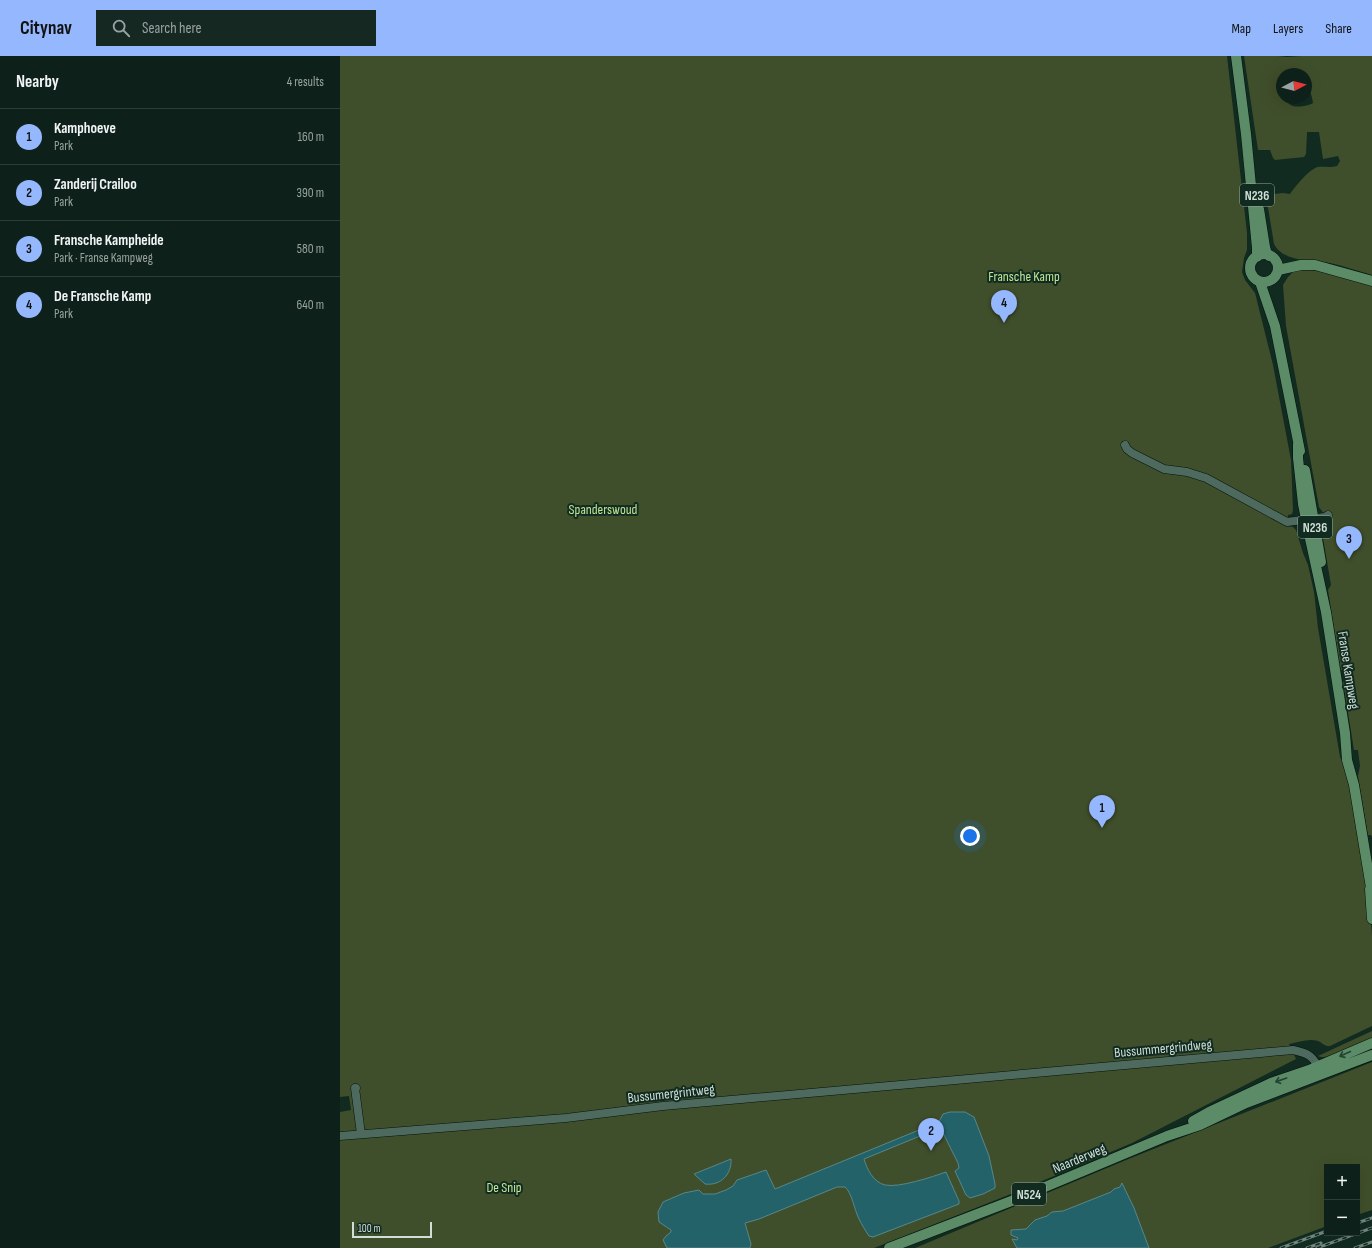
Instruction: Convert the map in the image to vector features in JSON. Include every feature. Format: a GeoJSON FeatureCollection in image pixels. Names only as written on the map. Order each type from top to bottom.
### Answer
{"type":"FeatureCollection","features":[{"type":"Feature","properties":{"kind":"main road","name":"N236"},"geometry":{"type":"LineString","coordinates":[[1236,56],[1246,134],[1257,248],[1256,257],[1252,263],[1251,271],[1255,278],[1260,282]]}},
{"type":"Feature","properties":{"kind":"main road","name":"N236"},"geometry":{"type":"LineString","coordinates":[[1246,134],[1251,151],[1265,247],[1266,251],[1274,262]]}},
{"type":"Feature","properties":{"kind":"main road"},"geometry":{"type":"LineString","coordinates":[[1256,257],[1261,255],[1274,262],[1316,265],[1372,281]]}},
{"type":"Feature","properties":{"kind":"main road"},"geometry":{"type":"LineString","coordinates":[[1260,282],[1272,280],[1277,274],[1274,262]]}},
{"type":"Feature","properties":{"kind":"main road","name":"Franse Kampweg"},"geometry":{"type":"LineString","coordinates":[[1272,280],[1275,326],[1298,444],[1303,458],[1309,488],[1310,519],[1325,582],[1326,612],[1345,733],[1347,760],[1354,785],[1372,894]]}},
{"type":"Feature","properties":{"kind":"main road","name":"Franse Kampweg"},"geometry":{"type":"LineString","coordinates":[[1260,282],[1275,326]]}},
{"type":"Feature","properties":{"kind":"main road","name":"Franse Kampweg"},"geometry":{"type":"LineString","coordinates":[[1369,879],[1372,919]]}},
{"type":"Feature","properties":{"kind":"main road","name":"N524"},"geometry":{"type":"LineString","coordinates":[[1319,1070],[1372,1043]]}},
{"type":"Feature","properties":{"kind":"main road","name":"N524"},"geometry":{"type":"LineString","coordinates":[[1319,1070],[1372,1055]]}},
{"type":"Feature","properties":{"kind":"main road","name":"Naarderweg"},"geometry":{"type":"LineString","coordinates":[[889,1248],[1014,1200],[1167,1136],[1200,1125],[1319,1070]]}},
{"type":"Feature","properties":{"kind":"street"},"geometry":{"type":"LineString","coordinates":[[1125,445],[1132,454],[1164,469],[1187,472],[1206,478],[1287,522],[1325,517],[1328,515]]}},
{"type":"Feature","properties":{"kind":"street","name":"Bussummergrindweg"},"geometry":{"type":"LineString","coordinates":[[1004,1076],[1292,1050],[1306,1052],[1319,1070]]}},
{"type":"Feature","properties":{"kind":"street","name":"Bussumergrintweg"},"geometry":{"type":"LineString","coordinates":[[340,1136],[566,1118],[663,1106],[1004,1076]]}},
{"type":"Feature","properties":{"kind":"street"},"geometry":{"type":"LineString","coordinates":[[356,1088],[361,1134]]}},
{"type":"Feature","properties":{"kind":"green space"},"geometry":{"type":"Polygon","coordinates":[[[340,56],[1227,56],[1247,233],[1247,250],[1242,272],[1245,280],[1255,293],[1273,365],[1291,460],[1293,510],[1292,514],[1288,515],[1287,526],[1293,527],[1296,530],[1308,565],[1314,592],[1318,628],[1340,757],[1344,764],[1350,789],[1369,894],[1372,936],[1372,1026],[1330,1046],[1311,1040],[1289,1044],[1296,1059],[1132,1143],[1016,1192],[874,1248],[340,1248],[340,1112],[351,1110],[349,1096],[340,1097],[340,56]]]}},
{"type":"Feature","properties":{"kind":"green space"},"geometry":{"type":"Polygon","coordinates":[[[1244,56],[1372,56],[1372,275],[1330,263],[1291,257],[1278,250],[1274,244],[1266,195],[1283,193],[1290,194],[1302,179],[1314,168],[1337,166],[1340,161],[1338,156],[1323,159],[1319,132],[1307,132],[1306,154],[1304,157],[1275,160],[1270,150],[1258,150],[1244,56]]]}},
{"type":"Feature","properties":{"kind":"green space"},"geometry":{"type":"Polygon","coordinates":[[[1295,270],[1314,270],[1344,276],[1372,284],[1372,837],[1371,835],[1368,835],[1358,776],[1360,766],[1358,750],[1354,750],[1343,681],[1348,687],[1344,667],[1341,671],[1328,590],[1331,585],[1322,532],[1322,525],[1325,522],[1324,514],[1319,507],[1286,326],[1283,285],[1295,270]]]}},
{"type":"Feature","properties":{"kind":"green space"},"geometry":{"type":"Polygon","coordinates":[[[1372,1031],[1372,1040],[1353,1049],[1329,1056],[1318,1056],[1372,1031]]]}},
{"type":"Feature","properties":{"kind":"green space"},"geometry":{"type":"Polygon","coordinates":[[[1372,1062],[1372,1210],[1360,1214],[1360,1164],[1324,1164],[1324,1227],[1268,1248],[915,1248],[1131,1158],[1372,1062]]]}},
{"type":"Feature","properties":{"kind":"water"},"geometry":{"type":"Polygon","coordinates":[[[950,1112],[965,1112],[974,1117],[989,1156],[995,1184],[995,1188],[983,1194],[970,1198],[966,1195],[955,1171],[959,1168],[958,1163],[943,1133],[939,1130],[929,1131],[928,1128],[939,1122],[943,1114],[950,1112]]]}},
{"type":"Feature","properties":{"kind":"water"},"geometry":{"type":"Polygon","coordinates":[[[919,1130],[922,1131],[920,1136],[864,1159],[869,1171],[877,1181],[891,1186],[916,1182],[946,1172],[959,1204],[873,1237],[869,1236],[861,1223],[851,1197],[845,1187],[837,1187],[759,1219],[745,1223],[751,1244],[750,1248],[667,1248],[663,1240],[671,1232],[671,1230],[659,1222],[658,1212],[663,1202],[684,1193],[699,1190],[703,1194],[715,1194],[733,1186],[737,1180],[766,1170],[775,1189],[919,1130]]]}},
{"type":"Feature","properties":{"kind":"water"},"geometry":{"type":"Polygon","coordinates":[[[731,1159],[730,1170],[721,1181],[705,1184],[694,1174],[731,1159]]]}},
{"type":"Feature","properties":{"kind":"water"},"geometry":{"type":"Polygon","coordinates":[[[1122,1183],[1134,1208],[1149,1248],[1017,1248],[1012,1239],[1017,1240],[1018,1238],[1011,1235],[1011,1230],[1026,1229],[1035,1220],[1047,1216],[1052,1212],[1063,1211],[1111,1192],[1120,1187],[1122,1183]]]}},
{"type":"Feature","properties":{"kind":"railway"},"geometry":{"type":"LineString","coordinates":[[1360,1222],[1372,1218]]}},
{"type":"Feature","properties":{"kind":"railway"},"geometry":{"type":"LineString","coordinates":[[1317,1248],[1372,1228]]}},
{"type":"Feature","properties":{"kind":"railway"},"geometry":{"type":"LineString","coordinates":[[1281,1248],[1324,1232]]}},
{"type":"Feature","properties":{"kind":"railway"},"geometry":{"type":"LineString","coordinates":[[1355,1248],[1372,1242]]}},
{"type":"Feature","properties":{"kind":"railway"},"geometry":{"type":"LineString","coordinates":[[1307,1248],[1321,1243]]}},
{"type":"Feature","properties":{"kind":"place","name":"De Fransche Kamp"},"geometry":{"type":"Point","coordinates":[1004,323]}},
{"type":"Feature","properties":{"kind":"place","name":"Fransche Kampheide"},"geometry":{"type":"Point","coordinates":[1349,559]}},
{"type":"Feature","properties":{"kind":"place","name":"Kamphoeve"},"geometry":{"type":"Point","coordinates":[1102,828]}},
{"type":"Feature","properties":{"kind":"place","name":"Zanderij Crailoo"},"geometry":{"type":"Point","coordinates":[931,1151]}},
{"type":"Feature","properties":{"kind":"park label","name":"Fransche Kamp"},"geometry":{"type":"Point","coordinates":[1024,276]}},
{"type":"Feature","properties":{"kind":"park label","name":"Spanderswoud"},"geometry":{"type":"Point","coordinates":[603,509]}},
{"type":"Feature","properties":{"kind":"park label","name":"De Snip"},"geometry":{"type":"Point","coordinates":[504,1187]}}]}
